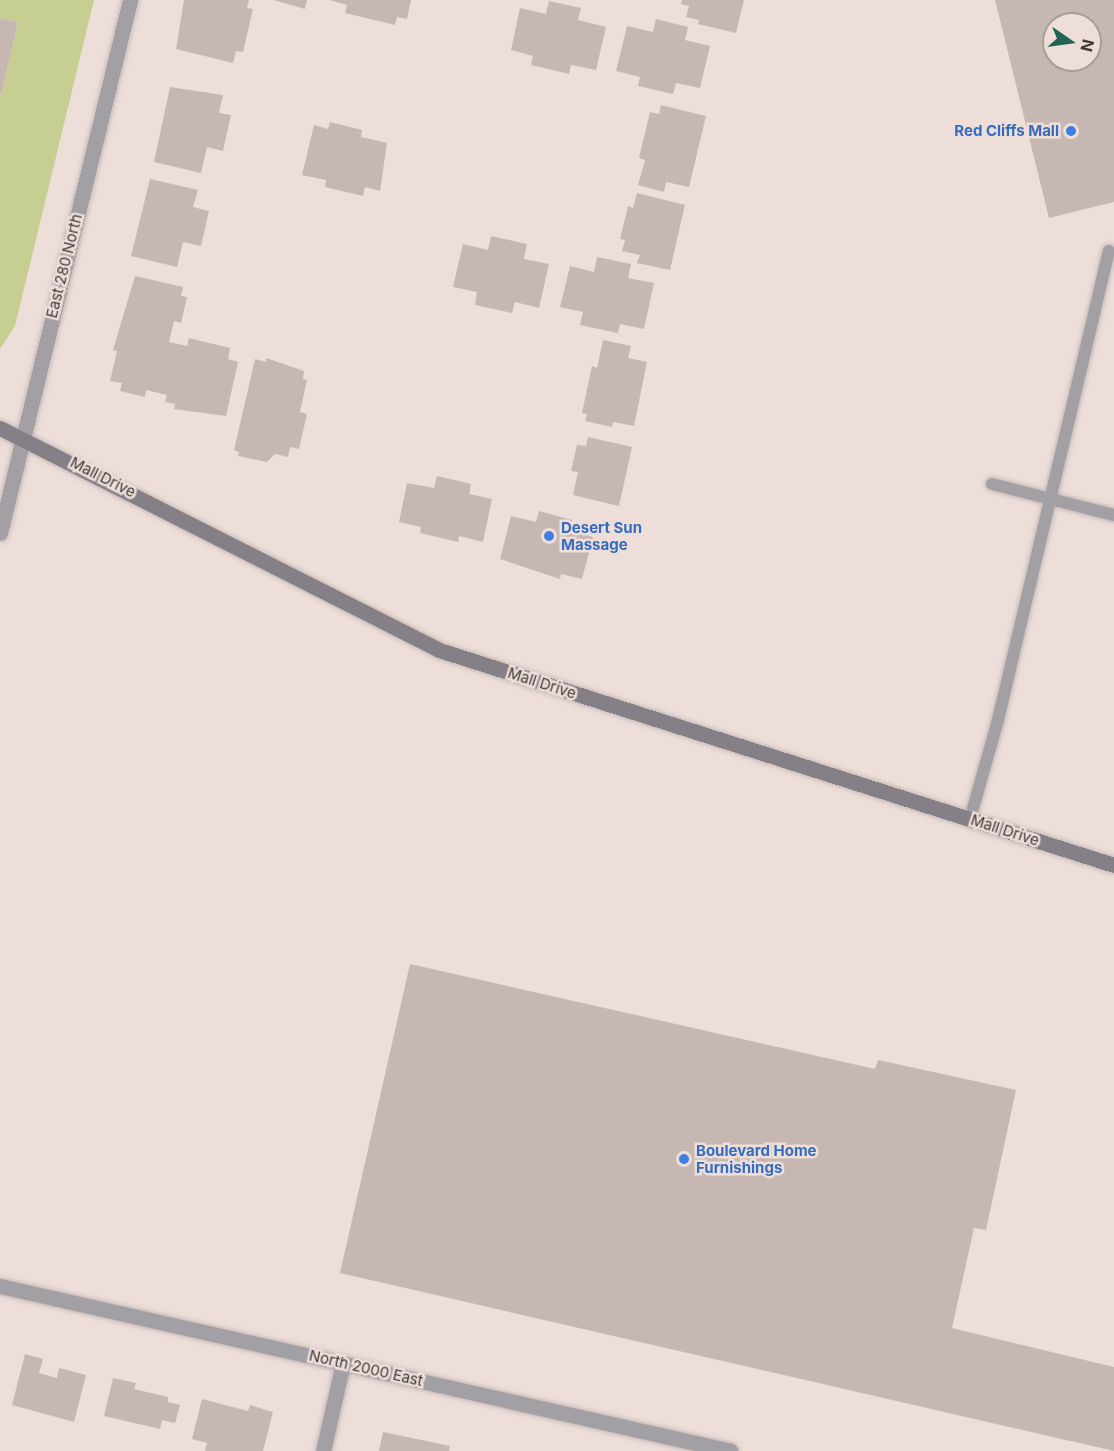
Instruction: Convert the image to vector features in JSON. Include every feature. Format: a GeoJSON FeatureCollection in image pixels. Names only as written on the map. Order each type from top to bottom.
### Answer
{"type":"FeatureCollection","features":[{"type":"Feature","properties":{"kind":"main road","name":"Mall Drive"},"geometry":{"type":"LineString","coordinates":[[0,428],[21,436],[439,650],[1114,865]]}},
{"type":"Feature","properties":{"kind":"street","name":"East 280 North"},"geometry":{"type":"LineString","coordinates":[[0,533],[21,436],[130,0]]}},
{"type":"Feature","properties":{"kind":"street","name":"North 2000 East"},"geometry":{"type":"LineString","coordinates":[[0,1286],[732,1451]]}},
{"type":"Feature","properties":{"kind":"street"},"geometry":{"type":"LineString","coordinates":[[323,1451],[343,1363]]}},
{"type":"Feature","properties":{"kind":"lane"},"geometry":{"type":"LineString","coordinates":[[970,819],[996,730],[1109,250]]}},
{"type":"Feature","properties":{"kind":"lane"},"geometry":{"type":"LineString","coordinates":[[992,484],[1114,515]]}},
{"type":"Feature","properties":{"kind":"green space"},"geometry":{"type":"Polygon","coordinates":[[[0,0],[94,0],[15,326],[0,349],[0,99],[18,22],[0,18],[0,0]]]}},
{"type":"Feature","properties":{"kind":"building"},"geometry":{"type":"Polygon","coordinates":[[[184,0],[249,0],[247,8],[253,9],[243,52],[236,51],[233,63],[176,49],[184,0]]]}},
{"type":"Feature","properties":{"kind":"building"},"geometry":{"type":"Polygon","coordinates":[[[273,0],[307,0],[305,9],[273,0]]]}},
{"type":"Feature","properties":{"kind":"building"},"geometry":{"type":"Polygon","coordinates":[[[329,0],[411,0],[407,19],[397,17],[395,25],[345,13],[347,5],[329,0]]]}},
{"type":"Feature","properties":{"kind":"building"},"geometry":{"type":"Polygon","coordinates":[[[682,0],[744,0],[736,33],[698,24],[699,20],[686,17],[689,6],[681,4],[682,0]]]}},
{"type":"Feature","properties":{"kind":"building","name":"Red Cliffs Mall"},"geometry":{"type":"Polygon","coordinates":[[[995,0],[1114,0],[1114,202],[1049,218],[995,0]]]}},
{"type":"Feature","properties":{"kind":"building"},"geometry":{"type":"Polygon","coordinates":[[[549,1],[581,8],[578,20],[606,27],[596,70],[571,65],[569,74],[531,65],[533,56],[511,50],[520,8],[546,14],[549,1]]]}},
{"type":"Feature","properties":{"kind":"building"},"geometry":{"type":"Polygon","coordinates":[[[0,18],[18,22],[1,95],[0,95],[0,18]]]}},
{"type":"Feature","properties":{"kind":"building"},"geometry":{"type":"Polygon","coordinates":[[[656,19],[688,27],[685,40],[710,46],[700,88],[676,83],[673,94],[638,86],[640,77],[616,71],[627,26],[653,32],[656,19]]]}},
{"type":"Feature","properties":{"kind":"building"},"geometry":{"type":"Polygon","coordinates":[[[170,87],[223,95],[219,113],[231,115],[223,151],[207,147],[201,173],[154,162],[170,87]]]}},
{"type":"Feature","properties":{"kind":"building"},"geometry":{"type":"Polygon","coordinates":[[[661,105],[706,116],[689,187],[666,182],[664,192],[638,185],[645,160],[639,158],[650,112],[659,114],[661,105]]]}},
{"type":"Feature","properties":{"kind":"building"},"geometry":{"type":"Polygon","coordinates":[[[330,122],[362,130],[361,137],[387,143],[380,191],[365,187],[363,196],[325,187],[326,180],[302,175],[314,125],[328,129],[330,122]]]}},
{"type":"Feature","properties":{"kind":"building"},"geometry":{"type":"Polygon","coordinates":[[[150,179],[198,190],[193,207],[209,211],[201,246],[183,242],[177,267],[131,256],[150,179]]]}},
{"type":"Feature","properties":{"kind":"building"},"geometry":{"type":"Polygon","coordinates":[[[637,193],[685,205],[670,270],[637,263],[640,255],[622,251],[625,240],[620,239],[628,206],[633,208],[637,193]]]}},
{"type":"Feature","properties":{"kind":"building"},"geometry":{"type":"Polygon","coordinates":[[[491,236],[527,244],[524,259],[549,264],[539,308],[515,302],[512,313],[475,305],[477,292],[453,287],[463,244],[488,250],[491,236]]]}},
{"type":"Feature","properties":{"kind":"building"},"geometry":{"type":"Polygon","coordinates":[[[597,257],[631,264],[628,278],[654,283],[644,329],[620,324],[618,333],[580,325],[583,312],[560,307],[570,266],[594,272],[597,257]]]}},
{"type":"Feature","properties":{"kind":"building"},"geometry":{"type":"Polygon","coordinates":[[[135,276],[183,287],[181,296],[187,297],[181,323],[174,321],[169,342],[187,346],[189,338],[230,348],[228,359],[238,362],[226,416],[174,409],[175,404],[165,402],[167,395],[146,390],[145,397],[120,391],[122,383],[110,381],[117,351],[113,350],[135,276]]]}},
{"type":"Feature","properties":{"kind":"building"},"geometry":{"type":"Polygon","coordinates":[[[603,340],[631,346],[628,358],[647,362],[634,426],[613,422],[612,427],[585,421],[587,414],[582,413],[592,366],[597,368],[603,340]]]}},
{"type":"Feature","properties":{"kind":"building"},"geometry":{"type":"Polygon","coordinates":[[[266,358],[304,371],[303,379],[307,380],[300,412],[307,414],[299,449],[290,447],[288,457],[275,454],[267,462],[238,456],[239,452],[234,450],[255,359],[266,362],[266,358]]]}},
{"type":"Feature","properties":{"kind":"building"},"geometry":{"type":"Polygon","coordinates":[[[588,437],[632,447],[619,506],[573,495],[578,472],[571,471],[577,445],[586,446],[588,437]]]}},
{"type":"Feature","properties":{"kind":"building"},"geometry":{"type":"Polygon","coordinates":[[[437,476],[471,484],[469,494],[492,499],[483,542],[459,536],[458,542],[420,533],[421,527],[399,522],[407,483],[434,488],[437,476]]]}},
{"type":"Feature","properties":{"kind":"building"},"geometry":{"type":"Polygon","coordinates":[[[539,511],[572,520],[570,531],[593,537],[582,579],[561,574],[560,579],[500,559],[511,516],[536,522],[539,511]]]}},
{"type":"Feature","properties":{"kind":"building","name":"Boulevard Home Furnishings"},"geometry":{"type":"Polygon","coordinates":[[[410,964],[875,1069],[878,1060],[1016,1090],[986,1230],[974,1228],[952,1328],[1114,1367],[1114,1451],[340,1273],[410,964]]]}},
{"type":"Feature","properties":{"kind":"building"},"geometry":{"type":"Polygon","coordinates":[[[25,1354],[43,1359],[39,1373],[57,1378],[59,1368],[86,1375],[74,1422],[12,1405],[25,1354]]]}},
{"type":"Feature","properties":{"kind":"building"},"geometry":{"type":"Polygon","coordinates":[[[113,1378],[136,1383],[134,1389],[168,1397],[168,1402],[180,1405],[175,1423],[162,1420],[160,1429],[104,1416],[113,1378]]]}},
{"type":"Feature","properties":{"kind":"building"},"geometry":{"type":"Polygon","coordinates":[[[202,1399],[248,1411],[250,1405],[273,1412],[263,1451],[205,1451],[207,1443],[192,1439],[202,1399]]]}},
{"type":"Feature","properties":{"kind":"building"},"geometry":{"type":"Polygon","coordinates":[[[383,1432],[450,1446],[449,1451],[379,1451],[383,1432]]]}},
{"type":"Feature","properties":{"kind":"place","name":"Red Cliffs Mall"},"geometry":{"type":"Point","coordinates":[1071,131]}},
{"type":"Feature","properties":{"kind":"place","name":"Desert Sun Massage"},"geometry":{"type":"Point","coordinates":[549,536]}},
{"type":"Feature","properties":{"kind":"place","name":"Boulevard Home Furnishings"},"geometry":{"type":"Point","coordinates":[684,1159]}}]}
